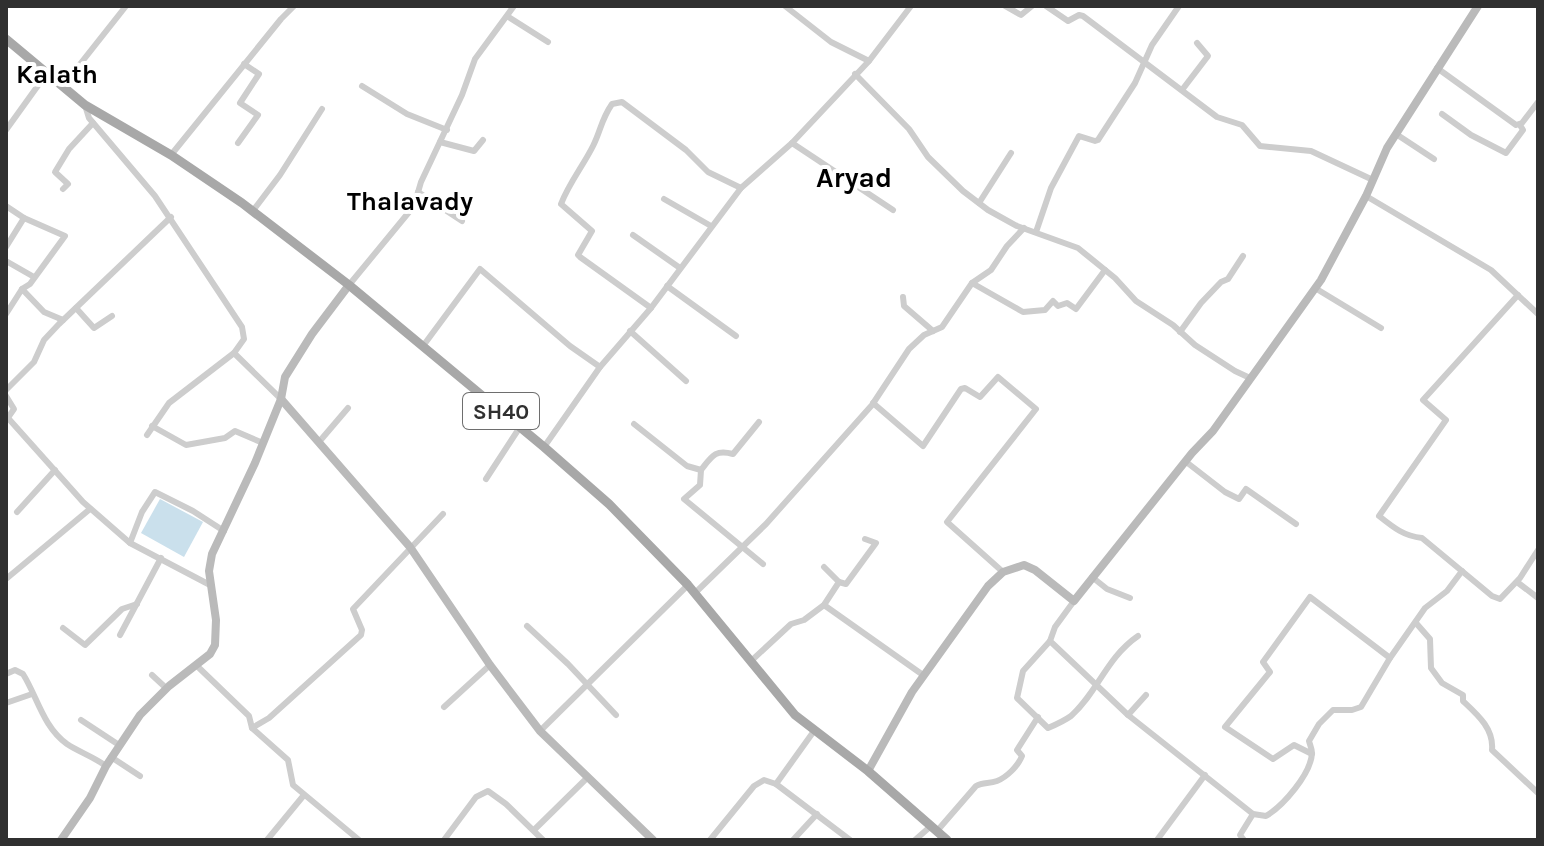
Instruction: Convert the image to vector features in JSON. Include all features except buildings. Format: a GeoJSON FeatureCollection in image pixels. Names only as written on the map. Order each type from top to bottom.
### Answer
{"type":"FeatureCollection","features":[{"type":"Feature","properties":{"kind":"main road"},"geometry":{"type":"LineString","coordinates":[[868,771],[923,675],[974,605],[1003,572],[1018,566],[1032,568],[1074,601],[1185,461],[1213,431],[1315,288],[1396,134],[1478,6]]}},
{"type":"Feature","properties":{"kind":"main road","name":"SH40"},"geometry":{"type":"LineString","coordinates":[[6,39],[85,105],[171,155],[349,285],[544,447],[609,504],[691,589],[776,695],[814,731],[868,771],[940,835]]}},
{"type":"Feature","properties":{"kind":"main road"},"geometry":{"type":"LineString","coordinates":[[61,840],[90,798],[119,745],[145,709],[166,688],[210,654],[215,645],[216,620],[210,585],[210,560],[263,443],[291,366],[349,285]]}},
{"type":"Feature","properties":{"kind":"main road"},"geometry":{"type":"LineString","coordinates":[[281,399],[410,547],[490,665],[540,731],[653,840]]}},
{"type":"Feature","properties":{"kind":"street"},"geometry":{"type":"LineString","coordinates":[[62,87],[126,6]]}},
{"type":"Feature","properties":{"kind":"street"},"geometry":{"type":"LineString","coordinates":[[171,155],[294,6]]}},
{"type":"Feature","properties":{"kind":"street"},"geometry":{"type":"LineString","coordinates":[[349,285],[414,206],[475,59],[514,6]]}},
{"type":"Feature","properties":{"kind":"street"},"geometry":{"type":"LineString","coordinates":[[785,6],[831,42],[869,61]]}},
{"type":"Feature","properties":{"kind":"street"},"geometry":{"type":"LineString","coordinates":[[544,447],[600,367],[651,308],[741,188],[792,143],[869,61],[911,6]]}},
{"type":"Feature","properties":{"kind":"street"},"geometry":{"type":"LineString","coordinates":[[1005,6],[1021,15],[1032,6]]}},
{"type":"Feature","properties":{"kind":"street"},"geometry":{"type":"LineString","coordinates":[[1046,6],[1068,21],[1083,16],[1217,117],[1242,125],[1260,146],[1311,151],[1373,180]]}},
{"type":"Feature","properties":{"kind":"street"},"geometry":{"type":"LineString","coordinates":[[1036,232],[1051,188],[1079,136],[1098,140],[1144,64],[1152,45],[1179,6]]}},
{"type":"Feature","properties":{"kind":"street"},"geometry":{"type":"LineString","coordinates":[[507,16],[548,42]]}},
{"type":"Feature","properties":{"kind":"street"},"geometry":{"type":"LineString","coordinates":[[1182,90],[1208,56],[1197,43]]}},
{"type":"Feature","properties":{"kind":"street"},"geometry":{"type":"LineString","coordinates":[[238,143],[258,115],[240,103],[259,74],[244,64]]}},
{"type":"Feature","properties":{"kind":"street"},"geometry":{"type":"LineString","coordinates":[[1437,68],[1523,130],[1506,153],[1471,135],[1442,114]]}},
{"type":"Feature","properties":{"kind":"street"},"geometry":{"type":"LineString","coordinates":[[6,130],[47,73]]}},
{"type":"Feature","properties":{"kind":"street"},"geometry":{"type":"LineString","coordinates":[[855,74],[909,129],[936,166],[979,203],[1024,228],[1078,248],[1136,301],[1195,345],[1250,378]]}},
{"type":"Feature","properties":{"kind":"street"},"geometry":{"type":"LineString","coordinates":[[362,86],[411,116],[447,130]]}},
{"type":"Feature","properties":{"kind":"street"},"geometry":{"type":"LineString","coordinates":[[651,308],[578,255],[592,231],[561,204],[594,144],[601,119],[612,104],[622,102],[686,150],[708,172],[741,188]]}},
{"type":"Feature","properties":{"kind":"street"},"geometry":{"type":"LineString","coordinates":[[85,105],[93,123],[171,217],[245,332],[234,353],[169,403],[147,435]]}},
{"type":"Feature","properties":{"kind":"street"},"geometry":{"type":"LineString","coordinates":[[1520,125],[1537,108]]}},
{"type":"Feature","properties":{"kind":"street"},"geometry":{"type":"LineString","coordinates":[[252,212],[322,109]]}},
{"type":"Feature","properties":{"kind":"street"},"geometry":{"type":"LineString","coordinates":[[63,189],[68,184],[55,172],[69,149],[93,123]]}},
{"type":"Feature","properties":{"kind":"street"},"geometry":{"type":"LineString","coordinates":[[1396,134],[1434,159]]}},
{"type":"Feature","properties":{"kind":"street"},"geometry":{"type":"LineString","coordinates":[[440,142],[474,151],[483,140]]}},
{"type":"Feature","properties":{"kind":"street"},"geometry":{"type":"LineString","coordinates":[[792,143],[893,210]]}},
{"type":"Feature","properties":{"kind":"street"},"geometry":{"type":"LineString","coordinates":[[979,203],[1011,153]]}},
{"type":"Feature","properties":{"kind":"street"},"geometry":{"type":"LineString","coordinates":[[418,192],[462,221]]}},
{"type":"Feature","properties":{"kind":"street"},"geometry":{"type":"LineString","coordinates":[[1366,196],[1491,270],[1538,314]]}},
{"type":"Feature","properties":{"kind":"street"},"geometry":{"type":"LineString","coordinates":[[664,199],[711,226]]}},
{"type":"Feature","properties":{"kind":"street"},"geometry":{"type":"LineString","coordinates":[[6,206],[24,218],[65,236],[6,314]]}},
{"type":"Feature","properties":{"kind":"street"},"geometry":{"type":"LineString","coordinates":[[171,217],[44,340],[34,362],[6,391],[14,409],[7,419],[90,509],[130,543],[210,585]]}},
{"type":"Feature","properties":{"kind":"street"},"geometry":{"type":"LineString","coordinates":[[6,247],[24,218]]}},
{"type":"Feature","properties":{"kind":"street"},"geometry":{"type":"LineString","coordinates":[[540,731],[586,684],[766,524],[873,403],[916,340],[942,327],[972,283],[991,270],[1024,228]]}},
{"type":"Feature","properties":{"kind":"street"},"geometry":{"type":"LineString","coordinates":[[633,235],[680,268]]}},
{"type":"Feature","properties":{"kind":"street"},"geometry":{"type":"LineString","coordinates":[[1180,332],[1201,303],[1221,282],[1228,279],[1243,256]]}},
{"type":"Feature","properties":{"kind":"street"},"geometry":{"type":"LineString","coordinates":[[6,261],[34,277]]}},
{"type":"Feature","properties":{"kind":"street"},"geometry":{"type":"LineString","coordinates":[[423,346],[480,269],[570,346],[600,367]]}},
{"type":"Feature","properties":{"kind":"street"},"geometry":{"type":"LineString","coordinates":[[972,283],[1023,312],[1045,310],[1053,301],[1058,306],[1067,303],[1076,309],[1105,270]]}},
{"type":"Feature","properties":{"kind":"street"},"geometry":{"type":"LineString","coordinates":[[667,286],[736,336]]}},
{"type":"Feature","properties":{"kind":"street"},"geometry":{"type":"LineString","coordinates":[[1315,288],[1381,328]]}},
{"type":"Feature","properties":{"kind":"street"},"geometry":{"type":"LineString","coordinates":[[22,289],[44,312],[63,320]]}},
{"type":"Feature","properties":{"kind":"street"},"geometry":{"type":"LineString","coordinates":[[1518,295],[1423,400],[1446,420],[1379,516],[1402,534],[1422,538],[1492,596],[1500,599],[1517,582],[1538,550]]}},
{"type":"Feature","properties":{"kind":"street"},"geometry":{"type":"LineString","coordinates":[[903,297],[904,306],[933,331]]}},
{"type":"Feature","properties":{"kind":"street"},"geometry":{"type":"LineString","coordinates":[[76,308],[94,328],[112,316]]}},
{"type":"Feature","properties":{"kind":"street"},"geometry":{"type":"LineString","coordinates":[[630,331],[686,381]]}},
{"type":"Feature","properties":{"kind":"street"},"geometry":{"type":"LineString","coordinates":[[234,353],[281,399]]}},
{"type":"Feature","properties":{"kind":"street"},"geometry":{"type":"LineString","coordinates":[[873,403],[923,446],[961,389],[965,388],[980,397],[998,377],[1036,409],[947,522],[1003,572]]}},
{"type":"Feature","properties":{"kind":"street"},"geometry":{"type":"LineString","coordinates":[[319,442],[348,408]]}},
{"type":"Feature","properties":{"kind":"street"},"geometry":{"type":"LineString","coordinates":[[759,422],[733,454],[714,453],[701,470],[700,485],[684,499],[763,564]]}},
{"type":"Feature","properties":{"kind":"street"},"geometry":{"type":"LineString","coordinates":[[634,424],[687,466],[701,470]]}},
{"type":"Feature","properties":{"kind":"street"},"geometry":{"type":"LineString","coordinates":[[152,426],[186,445],[213,442],[235,431],[263,443]]}},
{"type":"Feature","properties":{"kind":"street"},"geometry":{"type":"LineString","coordinates":[[486,479],[520,427]]}},
{"type":"Feature","properties":{"kind":"street"},"geometry":{"type":"LineString","coordinates":[[1185,461],[1225,492],[1239,499],[1246,489],[1296,524]]}},
{"type":"Feature","properties":{"kind":"street"},"geometry":{"type":"LineString","coordinates":[[17,512],[55,470]]}},
{"type":"Feature","properties":{"kind":"street"},"geometry":{"type":"LineString","coordinates":[[130,543],[142,512],[155,492],[224,531]]}},
{"type":"Feature","properties":{"kind":"street"},"geometry":{"type":"LineString","coordinates":[[6,579],[90,509]]}},
{"type":"Feature","properties":{"kind":"street"},"geometry":{"type":"LineString","coordinates":[[252,728],[269,718],[361,635],[362,630],[353,609],[443,514]]}},
{"type":"Feature","properties":{"kind":"street"},"geometry":{"type":"LineString","coordinates":[[824,567],[839,582],[846,584],[876,543],[865,539]]}},
{"type":"Feature","properties":{"kind":"street"},"geometry":{"type":"LineString","coordinates":[[120,635],[161,558]]}},
{"type":"Feature","properties":{"kind":"street"},"geometry":{"type":"LineString","coordinates":[[1050,641],[1128,715],[1253,814],[1266,816],[1289,796],[1302,779],[1312,754],[1309,741],[1319,724],[1333,710],[1361,707],[1425,608],[1447,591],[1462,571]]}},
{"type":"Feature","properties":{"kind":"street"},"geometry":{"type":"LineString","coordinates":[[1092,577],[1107,589],[1130,598]]}},
{"type":"Feature","properties":{"kind":"street"},"geometry":{"type":"LineString","coordinates":[[750,662],[791,624],[804,620],[824,605],[839,582]]}},
{"type":"Feature","properties":{"kind":"street"},"geometry":{"type":"LineString","coordinates":[[1517,582],[1538,598]]}},
{"type":"Feature","properties":{"kind":"street"},"geometry":{"type":"LineString","coordinates":[[1312,754],[1294,745],[1273,759],[1225,727],[1270,672],[1263,662],[1310,597],[1390,658]]}},
{"type":"Feature","properties":{"kind":"street"},"geometry":{"type":"LineString","coordinates":[[1074,601],[1055,627],[1050,641],[1023,671],[1017,698],[1048,728],[1070,717],[1120,649],[1138,636]]}},
{"type":"Feature","properties":{"kind":"street"},"geometry":{"type":"LineString","coordinates":[[63,628],[85,645],[122,609],[137,604]]}},
{"type":"Feature","properties":{"kind":"street"},"geometry":{"type":"LineString","coordinates":[[824,605],[923,675]]}},
{"type":"Feature","properties":{"kind":"street"},"geometry":{"type":"LineString","coordinates":[[1416,623],[1430,639],[1431,668],[1442,683],[1463,695],[1463,701],[1480,717],[1493,738],[1492,750],[1538,793]]}},
{"type":"Feature","properties":{"kind":"street"},"geometry":{"type":"LineString","coordinates":[[527,626],[616,715]]}},
{"type":"Feature","properties":{"kind":"street"},"geometry":{"type":"LineString","coordinates":[[196,665],[249,716],[252,728],[288,760],[293,785],[359,840]]}},
{"type":"Feature","properties":{"kind":"street"},"geometry":{"type":"LineString","coordinates":[[444,707],[490,665]]}},
{"type":"Feature","properties":{"kind":"street"},"geometry":{"type":"LineString","coordinates":[[6,674],[15,670],[23,674],[58,736],[67,744],[140,776]]}},
{"type":"Feature","properties":{"kind":"street"},"geometry":{"type":"LineString","coordinates":[[152,675],[166,688]]}},
{"type":"Feature","properties":{"kind":"street"},"geometry":{"type":"LineString","coordinates":[[6,703],[32,694]]}},
{"type":"Feature","properties":{"kind":"street"},"geometry":{"type":"LineString","coordinates":[[1128,715],[1146,695]]}},
{"type":"Feature","properties":{"kind":"street"},"geometry":{"type":"LineString","coordinates":[[915,840],[940,835],[976,786],[995,782],[1018,765],[1022,756],[1017,750],[1038,717]]}},
{"type":"Feature","properties":{"kind":"street"},"geometry":{"type":"LineString","coordinates":[[81,720],[119,745]]}},
{"type":"Feature","properties":{"kind":"street"},"geometry":{"type":"LineString","coordinates":[[776,784],[814,731]]}},
{"type":"Feature","properties":{"kind":"street"},"geometry":{"type":"LineString","coordinates":[[1157,840],[1205,775]]}},
{"type":"Feature","properties":{"kind":"street"},"geometry":{"type":"LineString","coordinates":[[534,830],[588,777]]}},
{"type":"Feature","properties":{"kind":"street"},"geometry":{"type":"LineString","coordinates":[[710,840],[757,783],[766,780],[776,784],[850,840]]}},
{"type":"Feature","properties":{"kind":"street"},"geometry":{"type":"LineString","coordinates":[[444,840],[476,797],[488,791],[543,840]]}},
{"type":"Feature","properties":{"kind":"street"},"geometry":{"type":"LineString","coordinates":[[267,840],[304,795]]}},
{"type":"Feature","properties":{"kind":"street"},"geometry":{"type":"LineString","coordinates":[[793,840],[817,814]]}},
{"type":"Feature","properties":{"kind":"street"},"geometry":{"type":"LineString","coordinates":[[1244,840],[1240,835],[1253,814]]}},
{"type":"Feature","properties":{"kind":"water"},"geometry":{"type":"Polygon","coordinates":[[[160,499],[203,522],[184,557],[141,533],[160,499]]]}},
{"type":"Feature","properties":{"kind":"district","name":"Kalath"},"geometry":{"type":"Point","coordinates":[57,74]}},
{"type":"Feature","properties":{"kind":"district","name":"Aryad"},"geometry":{"type":"Point","coordinates":[854,177]}},
{"type":"Feature","properties":{"kind":"district","name":"Thalavady"},"geometry":{"type":"Point","coordinates":[410,201]}}]}
